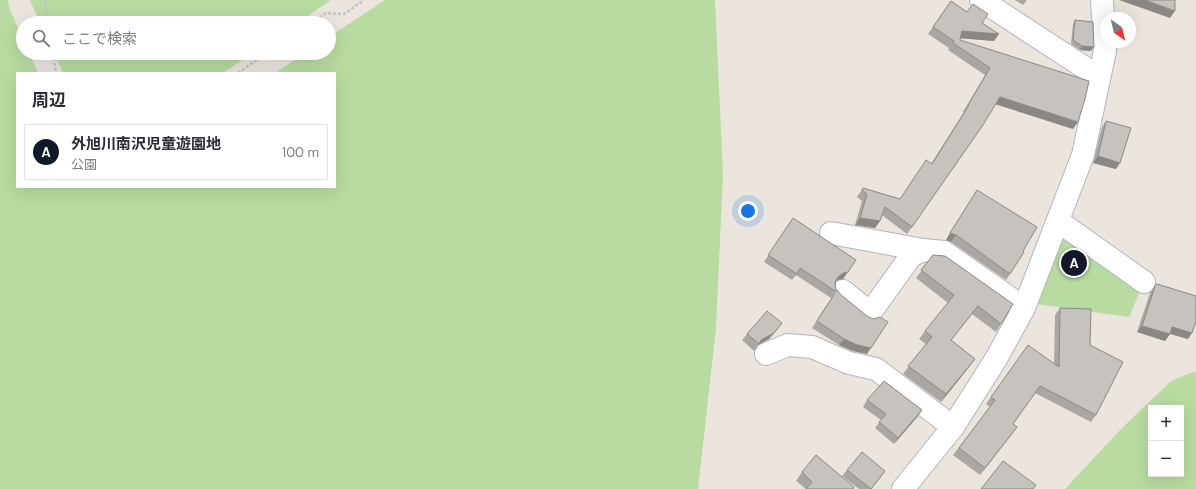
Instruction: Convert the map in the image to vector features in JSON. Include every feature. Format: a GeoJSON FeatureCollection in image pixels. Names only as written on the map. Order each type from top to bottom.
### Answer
{"type":"FeatureCollection","features":[{"type":"Feature","properties":{"kind":"street"},"geometry":{"type":"LineString","coordinates":[[981,0],[1099,77]]}},
{"type":"Feature","properties":{"kind":"street"},"geometry":{"type":"LineString","coordinates":[[902,489],[953,427],[996,359],[1024,308],[1083,156],[1105,51],[1102,0]]}},
{"type":"Feature","properties":{"kind":"street"},"geometry":{"type":"LineString","coordinates":[[1058,221],[1144,282]]}},
{"type":"Feature","properties":{"kind":"street"},"geometry":{"type":"LineString","coordinates":[[831,233],[923,250],[944,252],[1024,308]]}},
{"type":"Feature","properties":{"kind":"street"},"geometry":{"type":"LineString","coordinates":[[843,291],[870,313],[911,256],[923,250]]}},
{"type":"Feature","properties":{"kind":"street"},"geometry":{"type":"LineString","coordinates":[[766,354],[788,345],[812,347],[849,363],[876,370],[953,427]]}},
{"type":"Feature","properties":{"kind":"path"},"geometry":{"type":"LineString","coordinates":[[45,0],[47,16]]}},
{"type":"Feature","properties":{"kind":"path"},"geometry":{"type":"LineString","coordinates":[[322,16],[326,13],[344,14],[364,0]]}},
{"type":"Feature","properties":{"kind":"path"},"geometry":{"type":"LineString","coordinates":[[54,60],[56,72]]}},
{"type":"Feature","properties":{"kind":"path"},"geometry":{"type":"LineString","coordinates":[[239,72],[257,60]]}},
{"type":"Feature","properties":{"kind":"green space"},"geometry":{"type":"Polygon","coordinates":[[[0,0],[8,0],[9,7],[16,24],[16,60],[32,60],[38,72],[16,72],[16,188],[336,188],[336,72],[276,72],[294,60],[336,60],[336,32],[385,0],[715,0],[723,174],[716,328],[698,489],[0,489],[0,0]]]}},
{"type":"Feature","properties":{"kind":"green space"},"geometry":{"type":"Polygon","coordinates":[[[30,0],[331,0],[307,16],[37,16],[30,0]]]}},
{"type":"Feature","properties":{"kind":"green space"},"geometry":{"type":"Polygon","coordinates":[[[57,60],[242,60],[224,72],[63,72],[57,60]]]}},
{"type":"Feature","properties":{"kind":"green space"},"geometry":{"type":"Polygon","coordinates":[[[1058,235],[1140,291],[1129,317],[1036,304],[1058,235]]]}},
{"type":"Feature","properties":{"kind":"green space"},"geometry":{"type":"Polygon","coordinates":[[[1196,371],[1196,489],[1065,489],[1122,428],[1171,381],[1196,371]]]}},
{"type":"Feature","properties":{"kind":"building"},"geometry":{"type":"Polygon","coordinates":[[[1145,0],[1175,0],[1175,11],[1145,0]]]}},
{"type":"Feature","properties":{"kind":"building"},"geometry":{"type":"Polygon","coordinates":[[[951,1],[967,12],[973,4],[988,14],[982,23],[999,34],[962,31],[960,40],[1089,81],[1078,122],[1000,97],[983,125],[912,227],[885,207],[880,221],[860,218],[867,194],[862,190],[863,188],[900,199],[926,160],[932,164],[990,68],[953,43],[954,41],[933,27],[951,1]]]}},
{"type":"Feature","properties":{"kind":"building"},"geometry":{"type":"Polygon","coordinates":[[[1075,20],[1093,22],[1094,47],[1082,46],[1073,40],[1075,20]]]}},
{"type":"Feature","properties":{"kind":"building"},"geometry":{"type":"Polygon","coordinates":[[[1106,121],[1131,128],[1120,163],[1098,156],[1106,121]]]}},
{"type":"Feature","properties":{"kind":"building"},"geometry":{"type":"Polygon","coordinates":[[[977,190],[1037,227],[1010,274],[956,235],[950,233],[977,190]]]}},
{"type":"Feature","properties":{"kind":"building"},"geometry":{"type":"Polygon","coordinates":[[[793,218],[856,260],[848,272],[843,273],[838,277],[835,282],[835,291],[800,268],[797,274],[768,255],[793,218]]]}},
{"type":"Feature","properties":{"kind":"building"},"geometry":{"type":"Polygon","coordinates":[[[933,255],[945,256],[1013,304],[1001,324],[978,306],[951,340],[975,359],[946,394],[908,366],[932,337],[925,331],[954,295],[921,270],[933,255]]]}},
{"type":"Feature","properties":{"kind":"building"},"geometry":{"type":"Polygon","coordinates":[[[1157,284],[1196,296],[1196,321],[1192,333],[1172,327],[1170,334],[1142,326],[1155,286],[1157,284]]]}},
{"type":"Feature","properties":{"kind":"building"},"geometry":{"type":"Polygon","coordinates":[[[837,290],[867,316],[873,319],[880,317],[888,322],[871,348],[857,345],[844,339],[817,321],[837,290]]]}},
{"type":"Feature","properties":{"kind":"building"},"geometry":{"type":"Polygon","coordinates":[[[1060,308],[1091,309],[1090,345],[1123,362],[1096,415],[1040,386],[1013,424],[1017,427],[985,468],[959,448],[995,400],[991,397],[1028,345],[1059,367],[1060,308]]]}},
{"type":"Feature","properties":{"kind":"building"},"geometry":{"type":"Polygon","coordinates":[[[767,311],[782,323],[774,333],[761,340],[759,344],[747,334],[767,311]]]}},
{"type":"Feature","properties":{"kind":"building"},"geometry":{"type":"Polygon","coordinates":[[[884,381],[922,410],[898,438],[879,422],[886,414],[867,400],[884,381]]]}},
{"type":"Feature","properties":{"kind":"building"},"geometry":{"type":"Polygon","coordinates":[[[862,452],[885,471],[871,489],[847,470],[862,452]]]}},
{"type":"Feature","properties":{"kind":"building"},"geometry":{"type":"Polygon","coordinates":[[[816,455],[854,487],[853,489],[806,489],[812,482],[802,472],[816,455]]]}},
{"type":"Feature","properties":{"kind":"building"},"geometry":{"type":"Polygon","coordinates":[[[1003,461],[1036,485],[1033,489],[981,489],[1003,461]]]}},
{"type":"Feature","properties":{"kind":"place","name":"外旭川南沢児童遊園地"},"geometry":{"type":"Point","coordinates":[1074,263]}}]}
